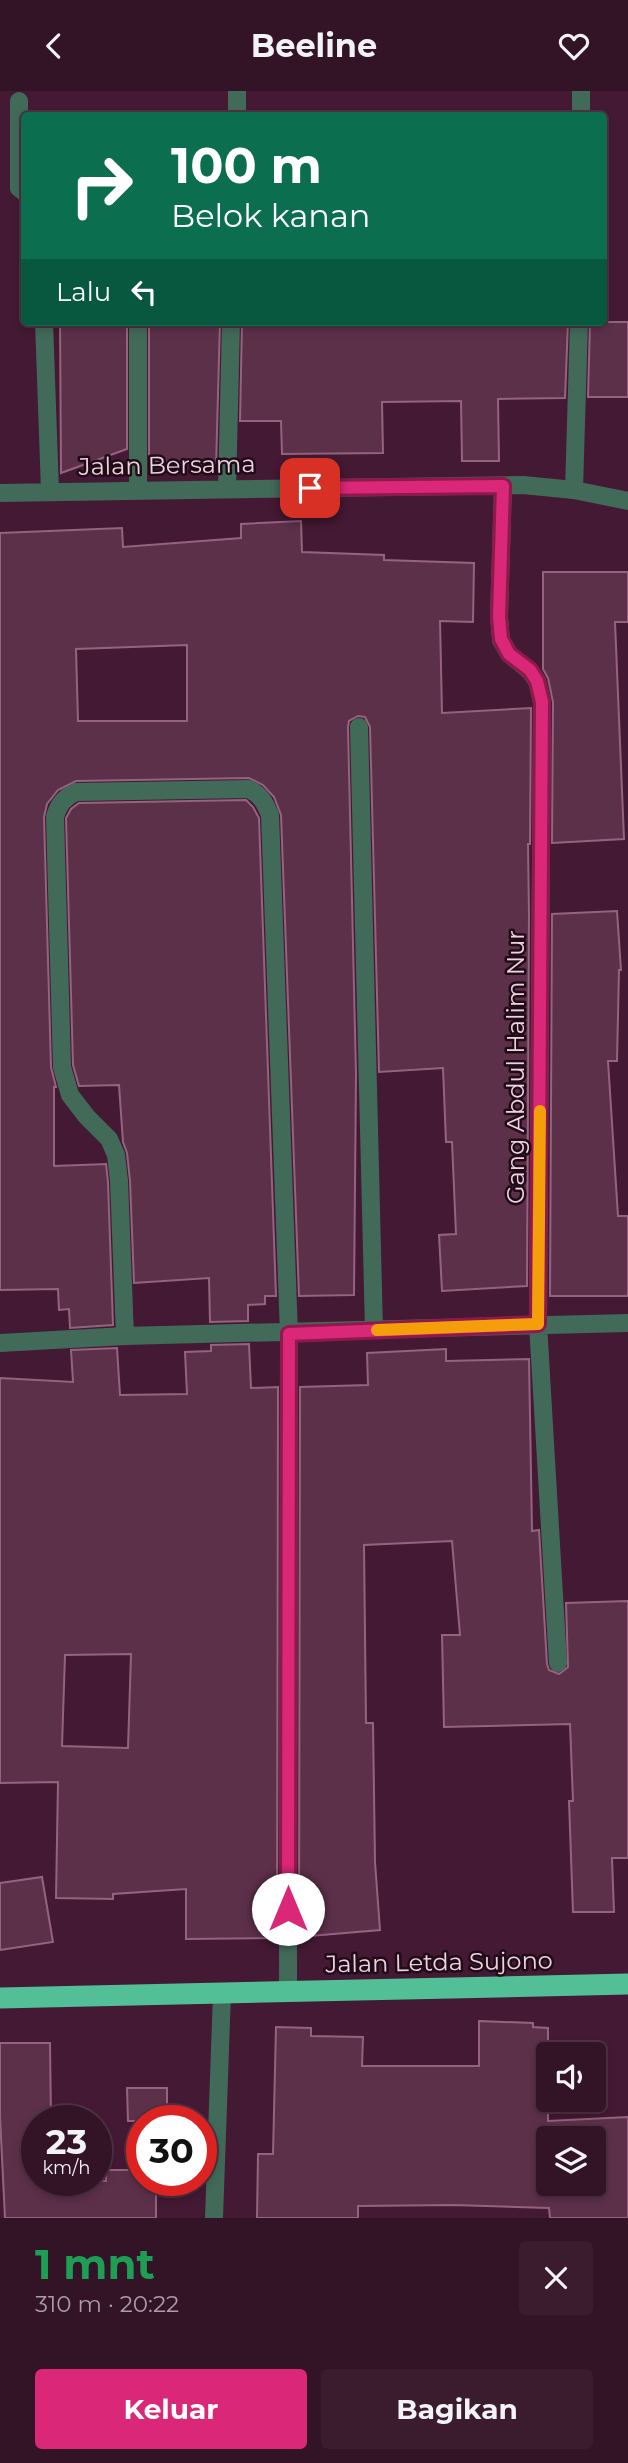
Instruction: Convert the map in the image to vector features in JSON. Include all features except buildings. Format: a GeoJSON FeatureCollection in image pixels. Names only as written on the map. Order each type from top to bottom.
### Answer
{"type":"FeatureCollection","features":[{"type":"Feature","properties":{"kind":"highway","name":"Jalan Letda Sujono"},"geometry":{"type":"LineString","coordinates":[[0,1998],[628,1984]]}},
{"type":"Feature","properties":{"kind":"street"},"geometry":{"type":"LineString","coordinates":[[237,91],[237,112]]}},
{"type":"Feature","properties":{"kind":"street"},"geometry":{"type":"LineString","coordinates":[[581,91],[581,112]]}},
{"type":"Feature","properties":{"kind":"street"},"geometry":{"type":"LineString","coordinates":[[19,101],[21,190]]}},
{"type":"Feature","properties":{"kind":"street"},"geometry":{"type":"LineString","coordinates":[[44,326],[50,491]]}},
{"type":"Feature","properties":{"kind":"street"},"geometry":{"type":"LineString","coordinates":[[138,326],[138,491]]}},
{"type":"Feature","properties":{"kind":"street"},"geometry":{"type":"LineString","coordinates":[[227,489],[231,326]]}},
{"type":"Feature","properties":{"kind":"street"},"geometry":{"type":"LineString","coordinates":[[574,491],[579,326]]}},
{"type":"Feature","properties":{"kind":"street","name":"Jalan Bersama"},"geometry":{"type":"LineString","coordinates":[[0,493],[523,485],[628,501]]}},
{"type":"Feature","properties":{"kind":"street","name":"Gang Abdul Halim Nur"},"geometry":{"type":"LineString","coordinates":[[503,486],[499,617],[501,639],[509,654],[530,670],[537,681],[542,702],[538,1324],[558,1663]]}},
{"type":"Feature","properties":{"kind":"street"},"geometry":{"type":"LineString","coordinates":[[359,727],[374,1330]]}},
{"type":"Feature","properties":{"kind":"street"},"geometry":{"type":"LineString","coordinates":[[125,1336],[116,1155],[109,1139],[70,1095],[62,1067],[55,817],[59,805],[75,792],[248,789],[265,802],[270,815],[289,1334],[288,1992]]}},
{"type":"Feature","properties":{"kind":"street"},"geometry":{"type":"LineString","coordinates":[[0,1343],[125,1336],[289,1334],[628,1323]]}},
{"type":"Feature","properties":{"kind":"street"},"geometry":{"type":"LineString","coordinates":[[214,2218],[222,1993]]}},
{"type":"Feature","properties":{"kind":"slow traffic"},"geometry":{"type":"LineString","coordinates":[[377,1330],[538,1324],[540,1111]]}},
{"type":"Feature","properties":{"kind":"route"},"geometry":{"type":"LineString","coordinates":[[288,1909],[289,1334],[538,1324],[542,702],[537,681],[530,670],[509,654],[501,639],[499,617],[503,486],[310,488]]}}]}
